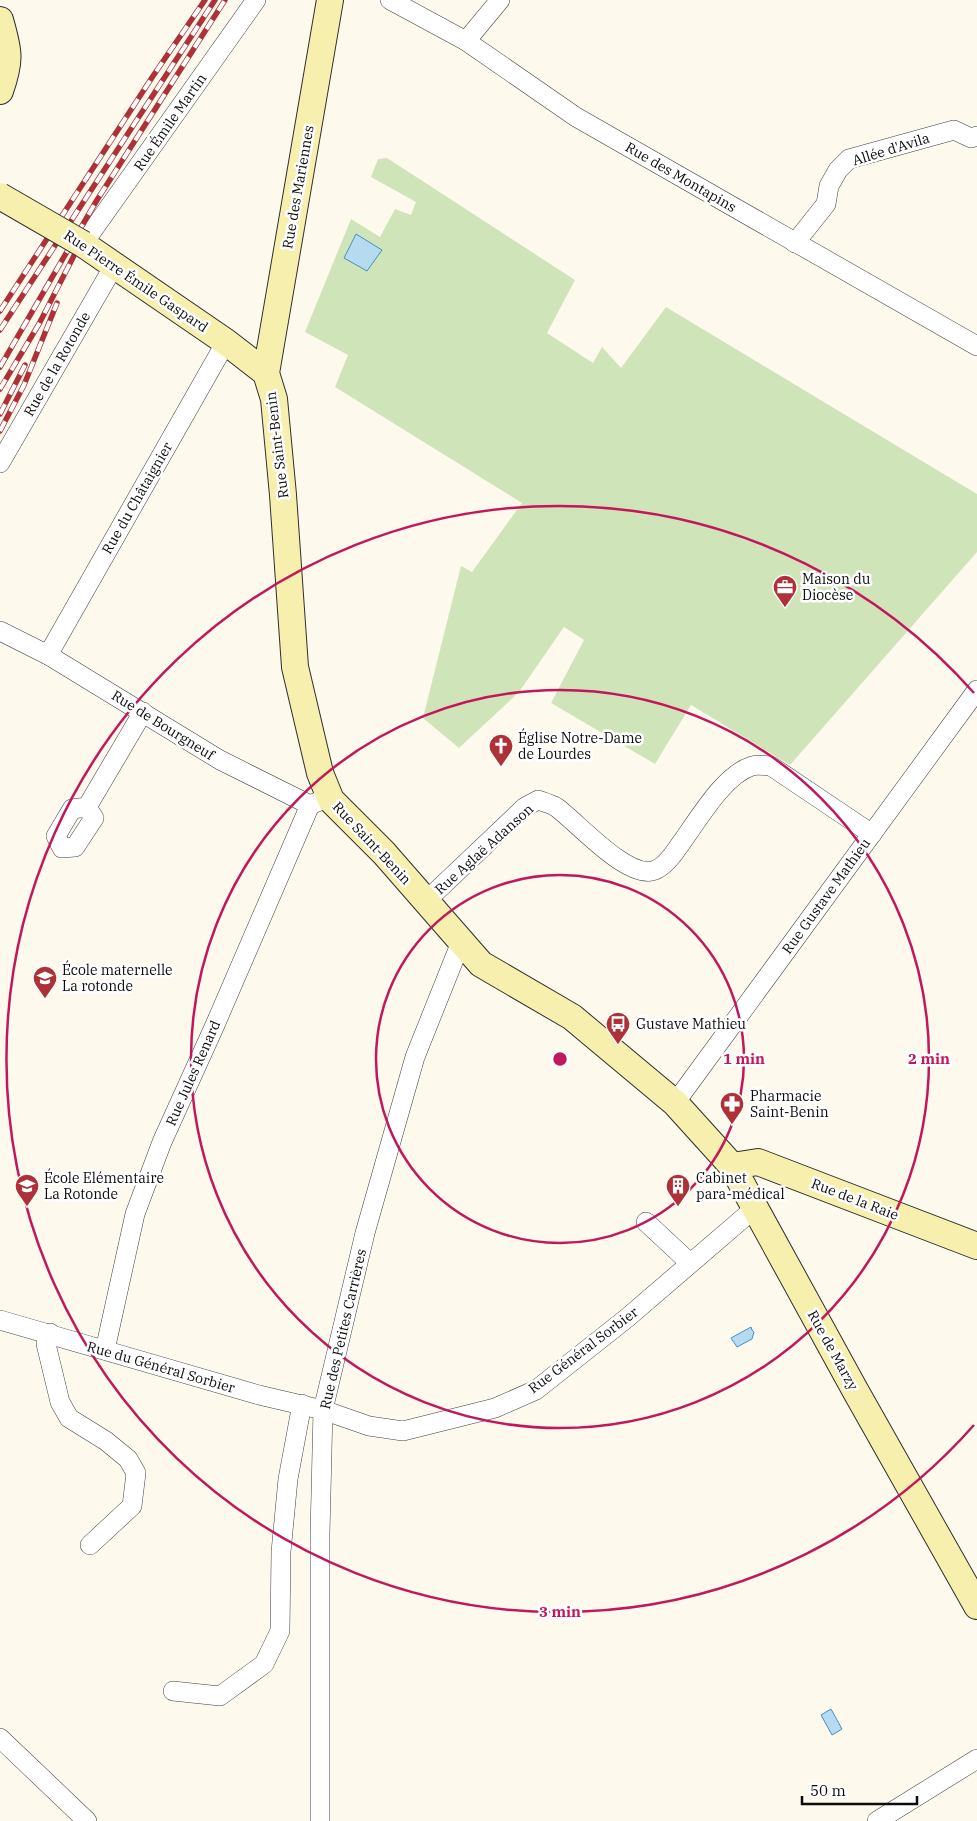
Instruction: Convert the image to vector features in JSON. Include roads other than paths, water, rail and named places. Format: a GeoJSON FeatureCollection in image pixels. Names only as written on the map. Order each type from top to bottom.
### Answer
{"type":"FeatureCollection","features":[{"type":"Feature","properties":{"kind":"main road","name":"Rue des Mariennes"},"geometry":{"type":"LineString","coordinates":[[266,373],[330,0]]}},
{"type":"Feature","properties":{"kind":"main road"},"geometry":{"type":"LineString","coordinates":[[0,20],[8,47],[7,71],[0,91]]}},
{"type":"Feature","properties":{"kind":"main road","name":"Rue Pierre Émile Gaspard"},"geometry":{"type":"LineString","coordinates":[[0,196],[115,264],[226,342],[266,373]]}},
{"type":"Feature","properties":{"kind":"main road","name":"Rue Saint-Benin"},"geometry":{"type":"LineString","coordinates":[[266,373],[274,399],[295,667],[320,773],[320,800],[384,853],[481,964],[572,1018],[675,1103]]}},
{"type":"Feature","properties":{"kind":"main road","name":"Rue de Marzy"},"geometry":{"type":"LineString","coordinates":[[675,1103],[732,1166],[859,1398],[977,1606]]}},
{"type":"Feature","properties":{"kind":"main road","name":"Rue de la Raie"},"geometry":{"type":"LineString","coordinates":[[732,1166],[758,1162],[977,1246]]}},
{"type":"Feature","properties":{"kind":"street","name":"Rue Émile Martin"},"geometry":{"type":"LineString","coordinates":[[83,244],[256,0]]}},
{"type":"Feature","properties":{"kind":"street","name":"Rue des Montapins"},"geometry":{"type":"LineString","coordinates":[[390,0],[466,41],[576,117],[977,346]]}},
{"type":"Feature","properties":{"kind":"street"},"geometry":{"type":"LineString","coordinates":[[466,41],[500,0]]}},
{"type":"Feature","properties":{"kind":"street","name":"Allée d'Avila"},"geometry":{"type":"LineString","coordinates":[[795,243],[826,204],[829,186],[838,170],[849,160],[954,130],[974,137]]}},
{"type":"Feature","properties":{"kind":"street","name":"Rue de la Rotonde"},"geometry":{"type":"LineString","coordinates":[[0,463],[115,264]]}},
{"type":"Feature","properties":{"kind":"street","name":"Rue du Châtaignier"},"geometry":{"type":"LineString","coordinates":[[48,655],[226,342]]}},
{"type":"Feature","properties":{"kind":"street","name":"Rue de Bourgneuf"},"geometry":{"type":"LineString","coordinates":[[0,631],[48,655],[220,760],[320,800]]}},
{"type":"Feature","properties":{"kind":"street","name":"Rue Gustave Mathieu"},"geometry":{"type":"LineString","coordinates":[[675,1103],[977,690]]}},
{"type":"Feature","properties":{"kind":"street"},"geometry":{"type":"LineString","coordinates":[[87,807],[143,712]]}},
{"type":"Feature","properties":{"kind":"street","name":"Rue Aglaë Adanson"},"geometry":{"type":"LineString","coordinates":[[425,902],[525,807],[538,800],[554,806],[619,860],[635,870],[652,871],[663,865],[674,854],[727,782],[736,773],[754,765],[771,766],[872,834]]}},
{"type":"Feature","properties":{"kind":"street","name":"Rue Jules Renard"},"geometry":{"type":"LineString","coordinates":[[105,1350],[135,1214],[162,1142],[320,800]]}},
{"type":"Feature","properties":{"kind":"street","name":"Rue des Petites Carrières"},"geometry":{"type":"LineString","coordinates":[[320,1821],[320,1534],[324,1410],[365,1233],[414,1057],[461,942]]}},
{"type":"Feature","properties":{"kind":"street","name":"Rue Général Sorbier"},"geometry":{"type":"LineString","coordinates":[[324,1410],[368,1426],[403,1431],[495,1408],[536,1390],[627,1318],[755,1208]]}},
{"type":"Feature","properties":{"kind":"street"},"geometry":{"type":"LineString","coordinates":[[646,1222],[690,1263]]}},
{"type":"Feature","properties":{"kind":"street","name":"Rue du Général Sorbier"},"geometry":{"type":"LineString","coordinates":[[0,1320],[259,1395],[324,1410]]}},
{"type":"Feature","properties":{"kind":"street"},"geometry":{"type":"LineString","coordinates":[[50,1334],[46,1344],[53,1377],[60,1402],[69,1418],[106,1441],[128,1459],[136,1473],[132,1506],[90,1545]]}},
{"type":"Feature","properties":{"kind":"street"},"geometry":{"type":"LineString","coordinates":[[172,1691],[220,1696],[264,1664],[280,1631],[281,1552],[288,1479],[302,1404]]}},
{"type":"Feature","properties":{"kind":"street"},"geometry":{"type":"LineString","coordinates":[[0,1738],[87,1821]]}},
{"type":"Feature","properties":{"kind":"street"},"geometry":{"type":"LineString","coordinates":[[877,1821],[977,1759]]}},
{"type":"Feature","properties":{"kind":"water"},"geometry":{"type":"Polygon","coordinates":[[[356,234],[382,250],[367,271],[344,258],[356,234]]]}},
{"type":"Feature","properties":{"kind":"water"},"geometry":{"type":"Polygon","coordinates":[[[751,1327],[754,1332],[752,1339],[737,1347],[731,1338],[751,1327]]]}},
{"type":"Feature","properties":{"kind":"water"},"geometry":{"type":"Polygon","coordinates":[[[831,1709],[842,1729],[832,1735],[821,1715],[831,1709]]]}},
{"type":"Feature","properties":{"kind":"railway"},"geometry":{"type":"LineString","coordinates":[[0,311],[153,76],[205,0]]}},
{"type":"Feature","properties":{"kind":"railway"},"geometry":{"type":"LineString","coordinates":[[0,330],[215,0]]}},
{"type":"Feature","properties":{"kind":"railway"},"geometry":{"type":"LineString","coordinates":[[0,367],[97,200],[225,0]]}},
{"type":"Feature","properties":{"kind":"railway"},"geometry":{"type":"LineString","coordinates":[[0,389],[39,324],[82,240]]}},
{"type":"Feature","properties":{"kind":"railway"},"geometry":{"type":"LineString","coordinates":[[0,431],[24,385],[57,303]]}},
{"type":"Feature","properties":{"kind":"railway"},"geometry":{"type":"LineString","coordinates":[[0,414],[25,365]]}},
{"type":"Feature","properties":{"kind":"place","name":"Maison du Diocèse"},"geometry":{"type":"Point","coordinates":[785,608]}},
{"type":"Feature","properties":{"kind":"place","name":"Église Notre-Dame de Lourdes"},"geometry":{"type":"Point","coordinates":[501,767]}},
{"type":"Feature","properties":{"kind":"place","name":"École maternelle La rotonde"},"geometry":{"type":"Point","coordinates":[45,999]}},
{"type":"Feature","properties":{"kind":"place","name":"Gustave Mathieu"},"geometry":{"type":"Point","coordinates":[618,1045]}},
{"type":"Feature","properties":{"kind":"place","name":"Pharmacie Saint-Benin"},"geometry":{"type":"Point","coordinates":[732,1125]}},
{"type":"Feature","properties":{"kind":"place","name":"École Elémentaire La Rotonde"},"geometry":{"type":"Point","coordinates":[27,1207]}},
{"type":"Feature","properties":{"kind":"place","name":"Cabinet para-médical"},"geometry":{"type":"Point","coordinates":[678,1207]}}]}
